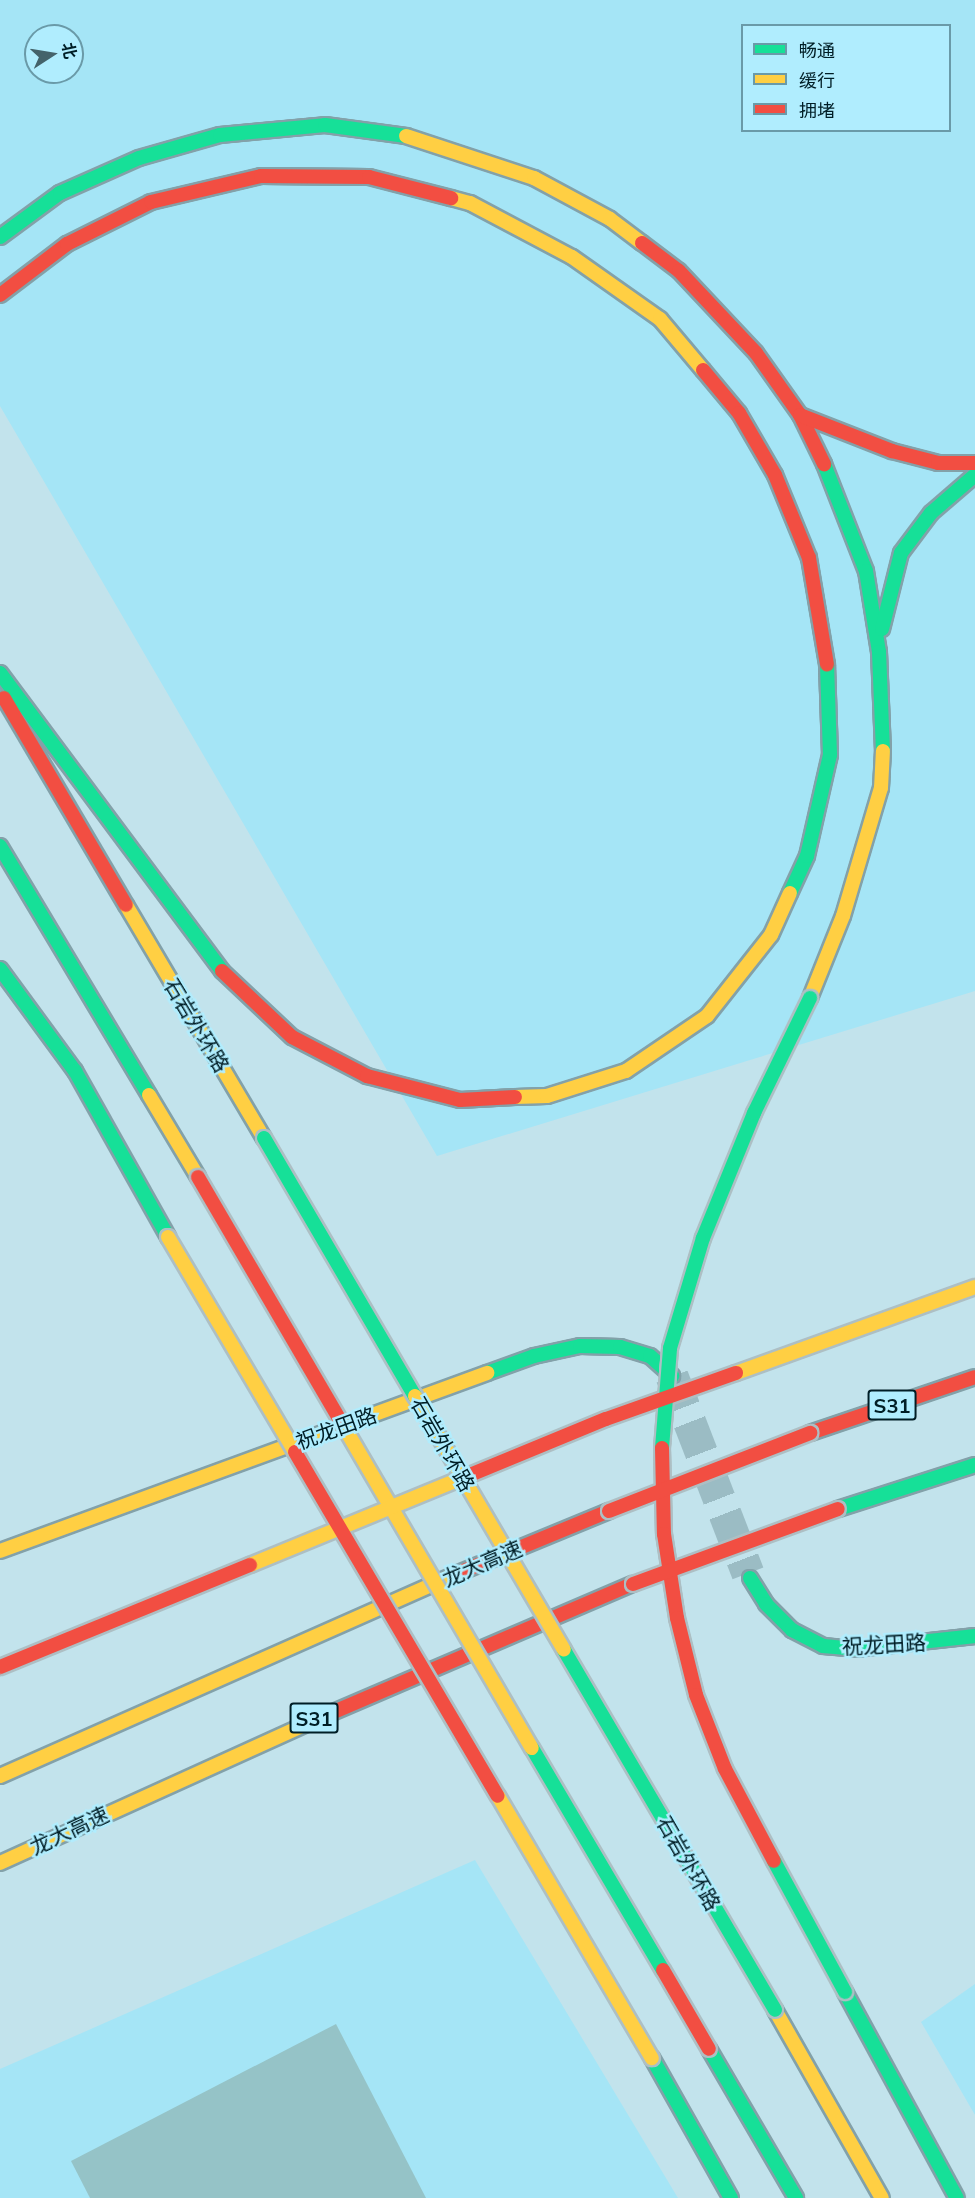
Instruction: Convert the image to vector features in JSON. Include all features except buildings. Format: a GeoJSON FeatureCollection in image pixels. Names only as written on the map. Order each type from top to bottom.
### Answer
{"type":"FeatureCollection","features":[{"type":"Feature","properties":{"kind":"main road"},"geometry":{"type":"LineString","coordinates":[[0,237],[60,192],[139,158],[220,135],[325,125],[420,138],[534,178],[610,219],[679,271],[756,353],[800,415],[839,495],[866,571],[879,652],[884,735],[880,788],[843,916],[810,998],[754,1113],[703,1238],[670,1348],[662,1453],[664,1534],[687,1662],[716,1748],[957,2198]]}},
{"type":"Feature","properties":{"kind":"main road"},"geometry":{"type":"LineString","coordinates":[[0,295],[68,244],[151,202],[261,176],[369,177],[470,203],[572,256],[660,319],[739,412],[775,475],[808,558],[827,655],[830,755],[807,856],[771,935],[707,1016],[626,1071],[547,1096],[460,1100],[367,1076],[292,1037],[215,964],[0,673]]}},
{"type":"Feature","properties":{"kind":"main road"},"geometry":{"type":"LineString","coordinates":[[800,415],[892,451],[938,463],[975,463]]}},
{"type":"Feature","properties":{"kind":"main road"},"geometry":{"type":"LineString","coordinates":[[879,652],[885,612],[901,553],[931,513],[975,475]]}},
{"type":"Feature","properties":{"kind":"main road","name":"石岩外环路"},"geometry":{"type":"LineString","coordinates":[[0,692],[775,2010],[882,2198]]}},
{"type":"Feature","properties":{"kind":"main road"},"geometry":{"type":"LineString","coordinates":[[0,846],[198,1177],[796,2198]]}},
{"type":"Feature","properties":{"kind":"main road"},"geometry":{"type":"LineString","coordinates":[[0,969],[75,1071],[168,1237],[652,2058],[731,2198]]}},
{"type":"Feature","properties":{"kind":"main road"},"geometry":{"type":"LineString","coordinates":[[0,1668],[606,1419],[975,1287]]}},
{"type":"Feature","properties":{"kind":"main road","name":"祝龙田路"},"geometry":{"type":"LineString","coordinates":[[0,1551],[534,1356],[580,1346],[620,1347],[650,1356],[672,1376]]}},
{"type":"Feature","properties":{"kind":"main road","name":"龙大高速"},"geometry":{"type":"LineString","coordinates":[[0,1776],[360,1614],[609,1510],[810,1433],[975,1377]]}},
{"type":"Feature","properties":{"kind":"main road","name":"龙大高速"},"geometry":{"type":"LineString","coordinates":[[0,1863],[379,1689],[633,1584],[838,1509],[975,1466]]}},
{"type":"Feature","properties":{"kind":"main road","name":"祝龙田路"},"geometry":{"type":"LineString","coordinates":[[750,1578],[766,1604],[792,1630],[823,1646],[856,1649],[975,1636]]}},
{"type":"Feature","properties":{"kind":"shaded area"},"geometry":{"type":"Polygon","coordinates":[[[0,0],[975,0],[975,991],[437,1156],[0,406],[0,0]]]}},
{"type":"Feature","properties":{"kind":"shaded area"},"geometry":{"type":"Polygon","coordinates":[[[475,1860],[678,2198],[0,2198],[0,2069],[475,1860]]]}},
{"type":"Feature","properties":{"kind":"shaded area"},"geometry":{"type":"Polygon","coordinates":[[[975,1984],[975,2115],[921,2022],[975,1984]]]}},
{"type":"Feature","properties":{"kind":"tunnel"},"geometry":{"type":"LineString","coordinates":[[672,1376],[748,1573]]}},
{"type":"Feature","properties":{"kind":"traffic: fast"},"geometry":{"type":"LineString","coordinates":[[0,237],[60,193],[139,158],[220,135],[325,125],[406,136]]}},
{"type":"Feature","properties":{"kind":"traffic: fast"},"geometry":{"type":"LineString","coordinates":[[824,464],[866,571],[879,652],[883,751]]}},
{"type":"Feature","properties":{"kind":"traffic: fast"},"geometry":{"type":"LineString","coordinates":[[882,629],[901,553],[931,513],[975,475]]}},
{"type":"Feature","properties":{"kind":"traffic: fast"},"geometry":{"type":"LineString","coordinates":[[790,893],[807,856],[830,755],[827,664]]}},
{"type":"Feature","properties":{"kind":"traffic: fast"},"geometry":{"type":"LineString","coordinates":[[0,673],[222,971]]}},
{"type":"Feature","properties":{"kind":"traffic: fast"},"geometry":{"type":"LineString","coordinates":[[0,846],[149,1095]]}},
{"type":"Feature","properties":{"kind":"traffic: fast"},"geometry":{"type":"LineString","coordinates":[[0,969],[75,1071],[168,1237]]}},
{"type":"Feature","properties":{"kind":"traffic: fast"},"geometry":{"type":"LineString","coordinates":[[662,1448],[670,1348],[703,1238],[754,1113],[810,998]]}},
{"type":"Feature","properties":{"kind":"traffic: fast"},"geometry":{"type":"LineString","coordinates":[[264,1138],[415,1396]]}},
{"type":"Feature","properties":{"kind":"traffic: fast"},"geometry":{"type":"LineString","coordinates":[[487,1373],[534,1356],[580,1346],[620,1347],[650,1356],[672,1376]]}},
{"type":"Feature","properties":{"kind":"traffic: fast"},"geometry":{"type":"LineString","coordinates":[[838,1509],[975,1465]]}},
{"type":"Feature","properties":{"kind":"traffic: fast"},"geometry":{"type":"LineString","coordinates":[[750,1578],[766,1604],[792,1630],[823,1646],[856,1649],[975,1636]]}},
{"type":"Feature","properties":{"kind":"traffic: fast"},"geometry":{"type":"LineString","coordinates":[[564,1650],[775,2010]]}},
{"type":"Feature","properties":{"kind":"traffic: fast"},"geometry":{"type":"LineString","coordinates":[[532,1748],[663,1970]]}},
{"type":"Feature","properties":{"kind":"traffic: fast"},"geometry":{"type":"LineString","coordinates":[[774,1861],[845,1992]]}},
{"type":"Feature","properties":{"kind":"traffic: fast"},"geometry":{"type":"LineString","coordinates":[[845,1992],[957,2198]]}},
{"type":"Feature","properties":{"kind":"traffic: fast"},"geometry":{"type":"LineString","coordinates":[[709,2049],[796,2198]]}},
{"type":"Feature","properties":{"kind":"traffic: fast"},"geometry":{"type":"LineString","coordinates":[[652,2058],[731,2198]]}},
{"type":"Feature","properties":{"kind":"traffic: slow"},"geometry":{"type":"LineString","coordinates":[[406,136],[534,178],[610,219],[642,243]]}},
{"type":"Feature","properties":{"kind":"traffic: slow"},"geometry":{"type":"LineString","coordinates":[[451,198],[470,203],[572,257],[660,319],[703,370]]}},
{"type":"Feature","properties":{"kind":"traffic: slow"},"geometry":{"type":"LineString","coordinates":[[810,998],[843,916],[881,788],[883,751]]}},
{"type":"Feature","properties":{"kind":"traffic: slow"},"geometry":{"type":"LineString","coordinates":[[515,1097],[547,1096],[626,1071],[707,1016],[771,935],[790,893]]}},
{"type":"Feature","properties":{"kind":"traffic: slow"},"geometry":{"type":"LineString","coordinates":[[126,905],[264,1138]]}},
{"type":"Feature","properties":{"kind":"traffic: slow"},"geometry":{"type":"LineString","coordinates":[[149,1095],[198,1177]]}},
{"type":"Feature","properties":{"kind":"traffic: slow"},"geometry":{"type":"LineString","coordinates":[[168,1237],[295,1452]]}},
{"type":"Feature","properties":{"kind":"traffic: slow"},"geometry":{"type":"LineString","coordinates":[[736,1373],[975,1287]]}},
{"type":"Feature","properties":{"kind":"traffic: slow"},"geometry":{"type":"LineString","coordinates":[[0,1551],[487,1373]]}},
{"type":"Feature","properties":{"kind":"traffic: slow"},"geometry":{"type":"LineString","coordinates":[[415,1396],[564,1650]]}},
{"type":"Feature","properties":{"kind":"traffic: slow"},"geometry":{"type":"LineString","coordinates":[[340,1420],[532,1748]]}},
{"type":"Feature","properties":{"kind":"traffic: slow"},"geometry":{"type":"LineString","coordinates":[[250,1565],[465,1477]]}},
{"type":"Feature","properties":{"kind":"traffic: slow"},"geometry":{"type":"LineString","coordinates":[[0,1776],[456,1574]]}},
{"type":"Feature","properties":{"kind":"traffic: slow"},"geometry":{"type":"LineString","coordinates":[[0,1863],[308,1723]]}},
{"type":"Feature","properties":{"kind":"traffic: slow"},"geometry":{"type":"LineString","coordinates":[[498,1796],[652,2058]]}},
{"type":"Feature","properties":{"kind":"traffic: slow"},"geometry":{"type":"LineString","coordinates":[[775,2010],[882,2198]]}},
{"type":"Feature","properties":{"kind":"traffic: jam"},"geometry":{"type":"LineString","coordinates":[[0,295],[67,244],[151,202],[261,176],[369,177],[451,198]]}},
{"type":"Feature","properties":{"kind":"traffic: jam"},"geometry":{"type":"LineString","coordinates":[[642,243],[679,271],[756,353],[800,415],[824,464]]}},
{"type":"Feature","properties":{"kind":"traffic: jam"},"geometry":{"type":"LineString","coordinates":[[703,370],[739,413],[775,475],[809,558],[827,664]]}},
{"type":"Feature","properties":{"kind":"traffic: jam"},"geometry":{"type":"LineString","coordinates":[[800,415],[892,451],[938,463],[975,463]]}},
{"type":"Feature","properties":{"kind":"traffic: jam"},"geometry":{"type":"LineString","coordinates":[[4,698],[126,905]]}},
{"type":"Feature","properties":{"kind":"traffic: jam"},"geometry":{"type":"LineString","coordinates":[[222,971],[292,1037],[367,1076],[460,1100],[515,1097]]}},
{"type":"Feature","properties":{"kind":"traffic: jam"},"geometry":{"type":"LineString","coordinates":[[198,1177],[340,1420]]}},
{"type":"Feature","properties":{"kind":"traffic: jam"},"geometry":{"type":"LineString","coordinates":[[465,1477],[606,1419],[736,1373]]}},
{"type":"Feature","properties":{"kind":"traffic: jam"},"geometry":{"type":"LineString","coordinates":[[810,1433],[975,1377]]}},
{"type":"Feature","properties":{"kind":"traffic: jam"},"geometry":{"type":"LineString","coordinates":[[609,1511],[810,1433]]}},
{"type":"Feature","properties":{"kind":"traffic: jam"},"geometry":{"type":"LineString","coordinates":[[662,1448],[664,1534],[677,1618],[696,1695],[725,1769],[774,1861]]}},
{"type":"Feature","properties":{"kind":"traffic: jam"},"geometry":{"type":"LineString","coordinates":[[295,1452],[498,1796]]}},
{"type":"Feature","properties":{"kind":"traffic: jam"},"geometry":{"type":"LineString","coordinates":[[633,1584],[838,1509]]}},
{"type":"Feature","properties":{"kind":"traffic: jam"},"geometry":{"type":"LineString","coordinates":[[456,1574],[609,1511]]}},
{"type":"Feature","properties":{"kind":"traffic: jam"},"geometry":{"type":"LineString","coordinates":[[0,1667],[250,1565]]}},
{"type":"Feature","properties":{"kind":"traffic: jam"},"geometry":{"type":"LineString","coordinates":[[308,1723],[633,1584]]}},
{"type":"Feature","properties":{"kind":"traffic: jam"},"geometry":{"type":"LineString","coordinates":[[663,1970],[709,2049]]}}]}
